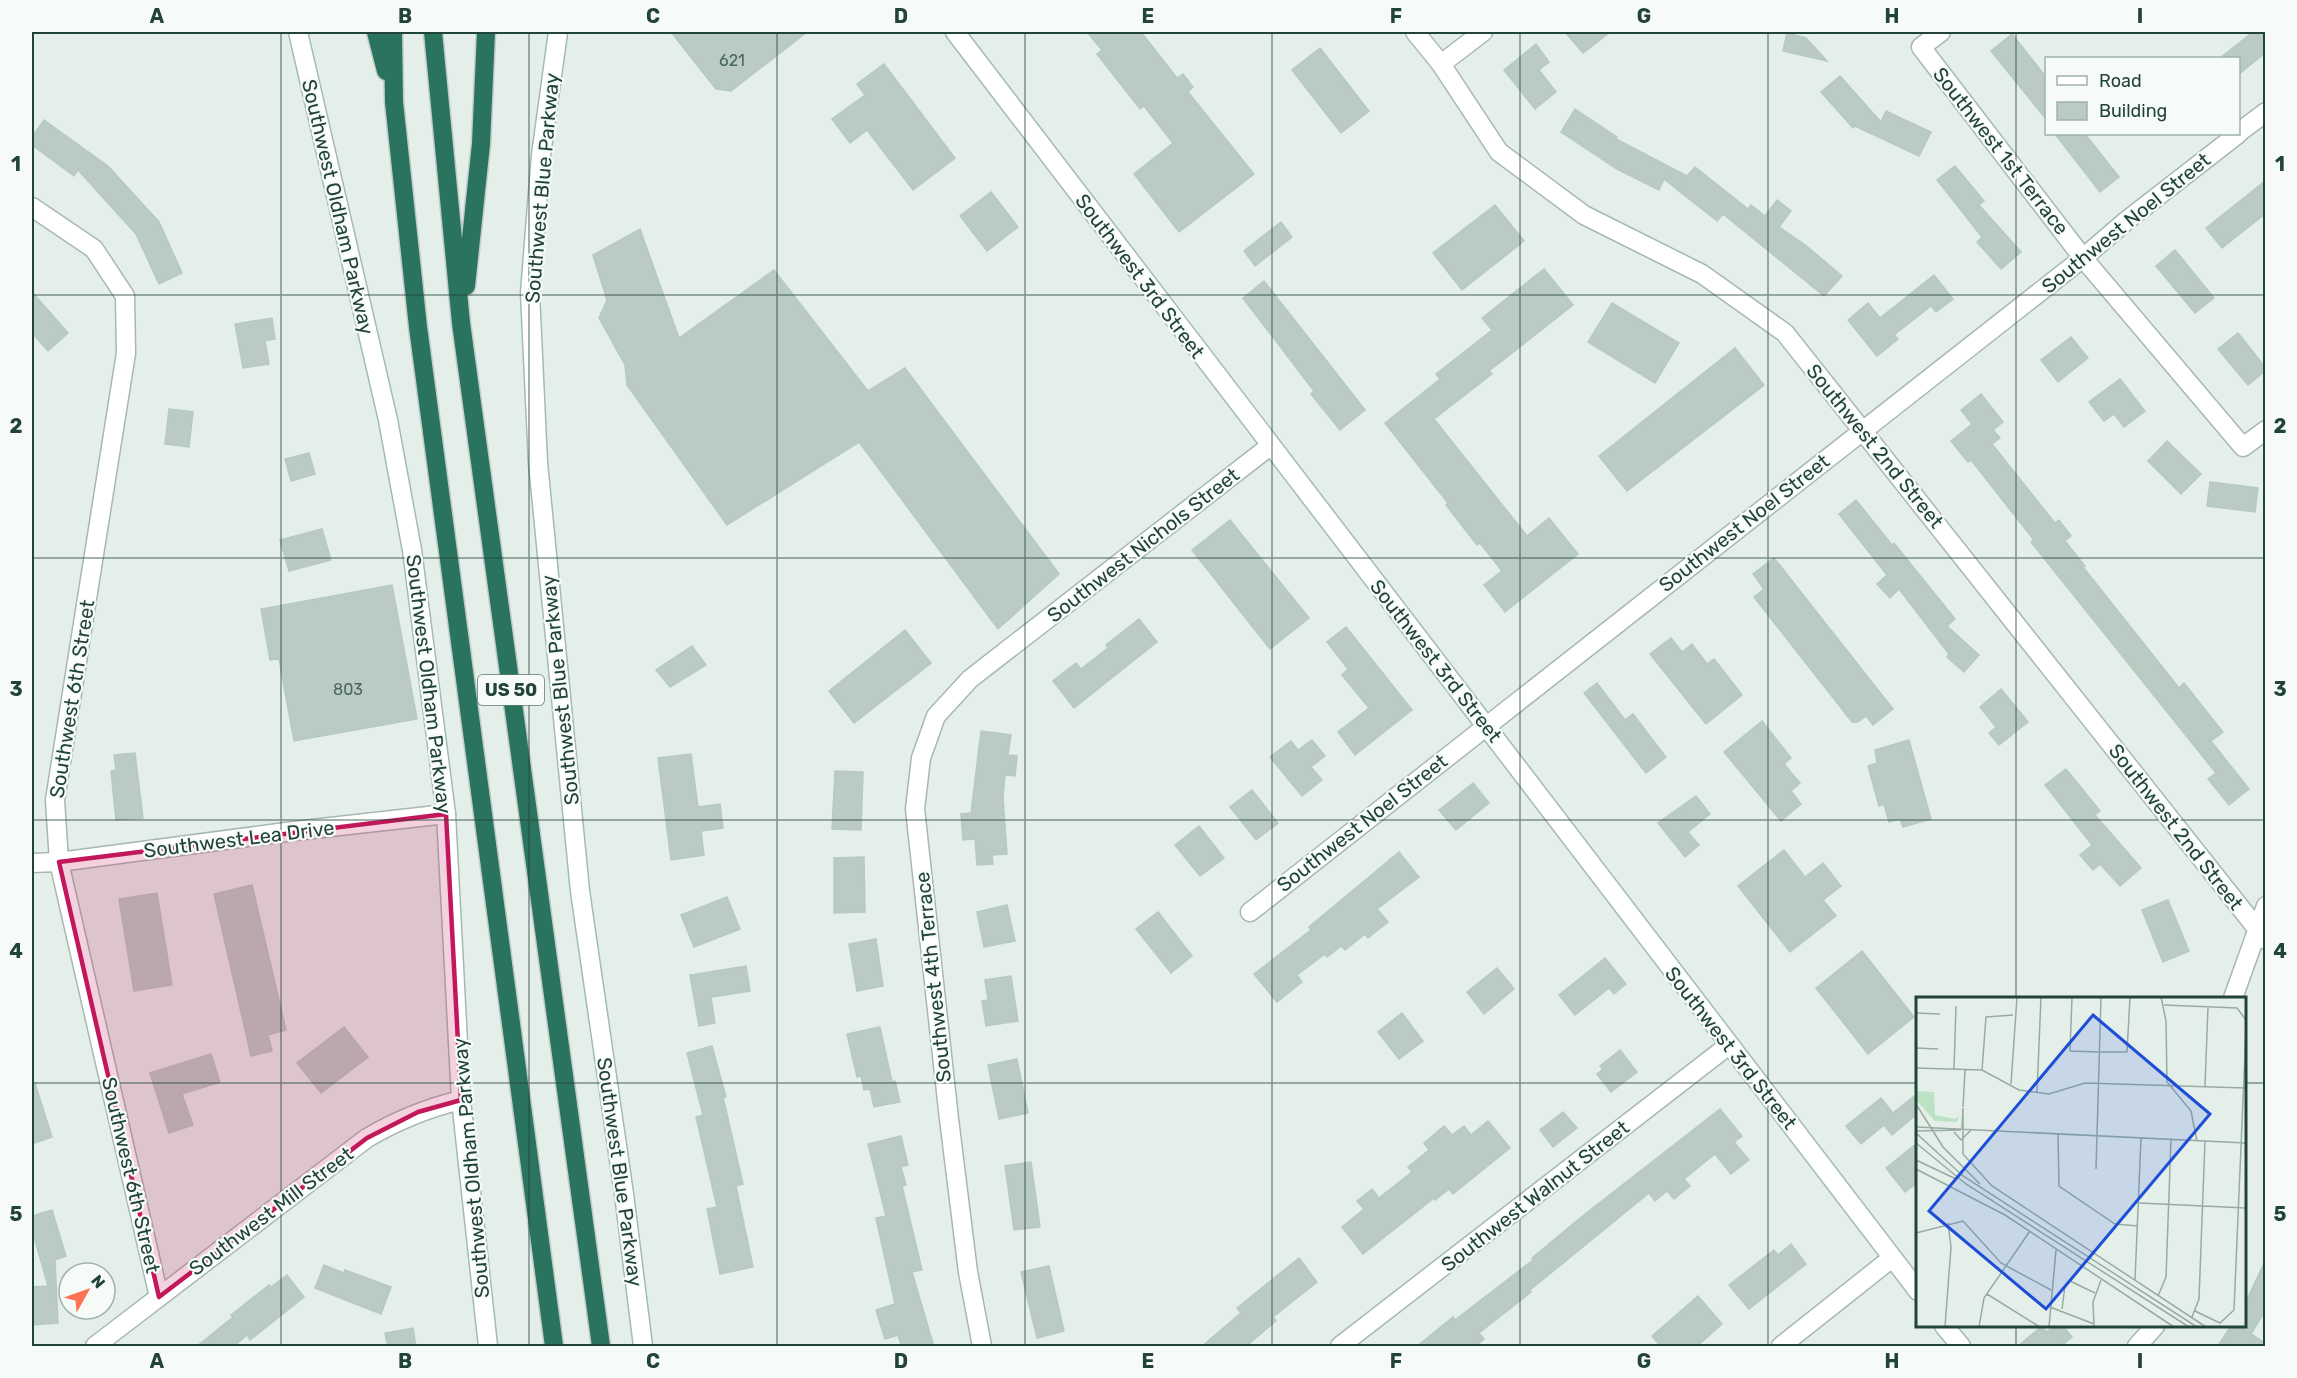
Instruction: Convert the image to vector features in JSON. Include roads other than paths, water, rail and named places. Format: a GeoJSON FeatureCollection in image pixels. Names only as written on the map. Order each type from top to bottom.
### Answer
{"type":"FeatureCollection","features":[{"type":"Feature","properties":{"kind":"highway"},"geometry":{"type":"LineString","coordinates":[[376,32],[394,102]]}},
{"type":"Feature","properties":{"kind":"highway","name":"US 50"},"geometry":{"type":"LineString","coordinates":[[393,32],[394,102],[418,327],[554,1347]]}},
{"type":"Feature","properties":{"kind":"highway","name":"US 50"},"geometry":{"type":"LineString","coordinates":[[433,32],[461,323],[601,1347]]}},
{"type":"Feature","properties":{"kind":"highway"},"geometry":{"type":"LineString","coordinates":[[461,323],[481,144],[486,32]]}},
{"type":"Feature","properties":{"kind":"street","name":"Southwest Oldham Parkway"},"geometry":{"type":"LineString","coordinates":[[298,32],[402,490],[447,814],[461,1100],[488,1347]]}},
{"type":"Feature","properties":{"kind":"street","name":"Southwest Blue Parkway"},"geometry":{"type":"LineString","coordinates":[[558,32],[541,154],[530,293],[537,444],[580,891],[624,1194],[643,1347]]}},
{"type":"Feature","properties":{"kind":"street","name":"Southwest 3rd Street"},"geometry":{"type":"LineString","coordinates":[[955,32],[1916,1290]]}},
{"type":"Feature","properties":{"kind":"street","name":"Southwest 2nd Street"},"geometry":{"type":"LineString","coordinates":[[1415,32],[1441,64],[1499,152],[1584,214],[1702,274],[1785,333],[2261,934]]}},
{"type":"Feature","properties":{"kind":"street"},"geometry":{"type":"LineString","coordinates":[[1441,64],[1483,32]]}},
{"type":"Feature","properties":{"kind":"street","name":"Southwest 1st Terrace"},"geometry":{"type":"LineString","coordinates":[[1941,32],[1921,47],[2083,258],[2243,447],[2265,430]]}},
{"type":"Feature","properties":{"kind":"street","name":"Southwest Noel Street"},"geometry":{"type":"LineString","coordinates":[[2240,131],[2265,112]]}},
{"type":"Feature","properties":{"kind":"street","name":"Southwest Noel Street"},"geometry":{"type":"LineString","coordinates":[[1250,912],[2083,258],[2235,135]]}},
{"type":"Feature","properties":{"kind":"street","name":"Southwest 6th Street"},"geometry":{"type":"LineString","coordinates":[[32,207],[94,249],[125,296],[126,352],[55,800],[59,862],[159,1297]]}},
{"type":"Feature","properties":{"kind":"street","name":"Southwest Nichols Street"},"geometry":{"type":"LineString","coordinates":[[1016,644],[1270,446]]}},
{"type":"Feature","properties":{"kind":"street","name":"Southwest 4th Terrace"},"geometry":{"type":"LineString","coordinates":[[982,1347],[968,1272],[915,809],[921,758],[936,716],[970,679],[1016,644]]}},
{"type":"Feature","properties":{"kind":"street","name":"Southwest Lea Drive"},"geometry":{"type":"LineString","coordinates":[[32,863],[59,862],[286,832],[447,814]]}},
{"type":"Feature","properties":{"kind":"street"},"geometry":{"type":"LineString","coordinates":[[2234,997],[2261,934],[2265,906]]}},
{"type":"Feature","properties":{"kind":"street","name":"Southwest Walnut Street"},"geometry":{"type":"LineString","coordinates":[[1340,1347],[1729,1045]]}},
{"type":"Feature","properties":{"kind":"street","name":"Southwest Mill Street"},"geometry":{"type":"LineString","coordinates":[[95,1347],[368,1138],[395,1121],[461,1100]]}},
{"type":"Feature","properties":{"kind":"street"},"geometry":{"type":"LineString","coordinates":[[1781,1347],[1892,1258]]}},
{"type":"Feature","properties":{"kind":"street"},"geometry":{"type":"LineString","coordinates":[[1945,1327],[1961,1347]]}},
{"type":"Feature","properties":{"kind":"street"},"geometry":{"type":"LineString","coordinates":[[2137,1347],[2154,1327]]}}]}
